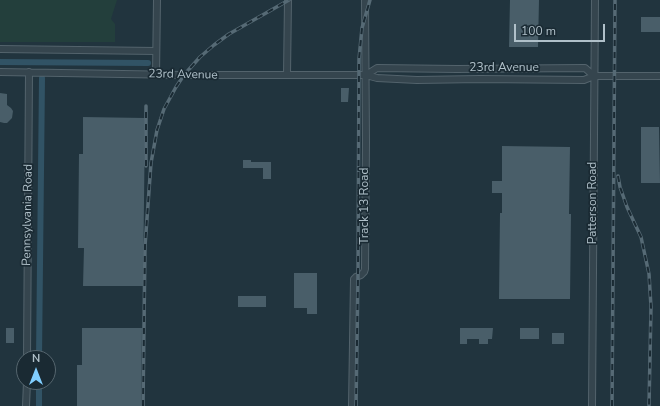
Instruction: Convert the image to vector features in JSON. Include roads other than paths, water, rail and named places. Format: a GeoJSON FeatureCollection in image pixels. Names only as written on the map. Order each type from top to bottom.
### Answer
{"type":"FeatureCollection","features":[{"type":"Feature","properties":{"kind":"street"},"geometry":{"type":"LineString","coordinates":[[156,75],[157,0]]}},
{"type":"Feature","properties":{"kind":"street"},"geometry":{"type":"LineString","coordinates":[[287,75],[288,0]]}},
{"type":"Feature","properties":{"kind":"street","name":"Track 13 Road"},"geometry":{"type":"LineString","coordinates":[[352,406],[354,279],[356,276],[361,275],[365,269],[365,0]]}},
{"type":"Feature","properties":{"kind":"street","name":"Patterson Road"},"geometry":{"type":"LineString","coordinates":[[592,406],[595,0]]}},
{"type":"Feature","properties":{"kind":"street"},"geometry":{"type":"LineString","coordinates":[[0,49],[156,51]]}},
{"type":"Feature","properties":{"kind":"street","name":"23rd Avenue"},"geometry":{"type":"LineString","coordinates":[[366,75],[377,68],[585,68],[594,76]]}},
{"type":"Feature","properties":{"kind":"street","name":"23rd Avenue"},"geometry":{"type":"LineString","coordinates":[[0,72],[156,75],[366,75],[377,78],[417,80],[584,80],[594,76],[660,76]]}},
{"type":"Feature","properties":{"kind":"street","name":"Pennsylvania Road"},"geometry":{"type":"LineString","coordinates":[[27,350],[30,72]]}},
{"type":"Feature","properties":{"kind":"street"},"geometry":{"type":"LineString","coordinates":[[26,406],[27,390]]}},
{"type":"Feature","properties":{"kind":"waterway"},"geometry":{"type":"LineString","coordinates":[[0,62],[148,63]]}},
{"type":"Feature","properties":{"kind":"waterway"},"geometry":{"type":"LineString","coordinates":[[39,350],[42,78]]}},
{"type":"Feature","properties":{"kind":"waterway"},"geometry":{"type":"LineString","coordinates":[[39,390],[39,406]]}},
{"type":"Feature","properties":{"kind":"railway"},"geometry":{"type":"LineString","coordinates":[[143,406],[145,246],[151,163],[157,130],[164,109],[184,75],[200,57],[229,34],[289,0]]}},
{"type":"Feature","properties":{"kind":"railway"},"geometry":{"type":"LineString","coordinates":[[356,406],[359,59],[362,28],[370,0]]}},
{"type":"Feature","properties":{"kind":"railway"},"geometry":{"type":"LineString","coordinates":[[612,406],[615,0]]}},
{"type":"Feature","properties":{"kind":"railway"},"geometry":{"type":"LineString","coordinates":[[146,106],[146,166]]}},
{"type":"Feature","properties":{"kind":"railway"},"geometry":{"type":"LineString","coordinates":[[618,176],[627,207],[641,237],[649,274],[651,307],[649,406]]}}]}
